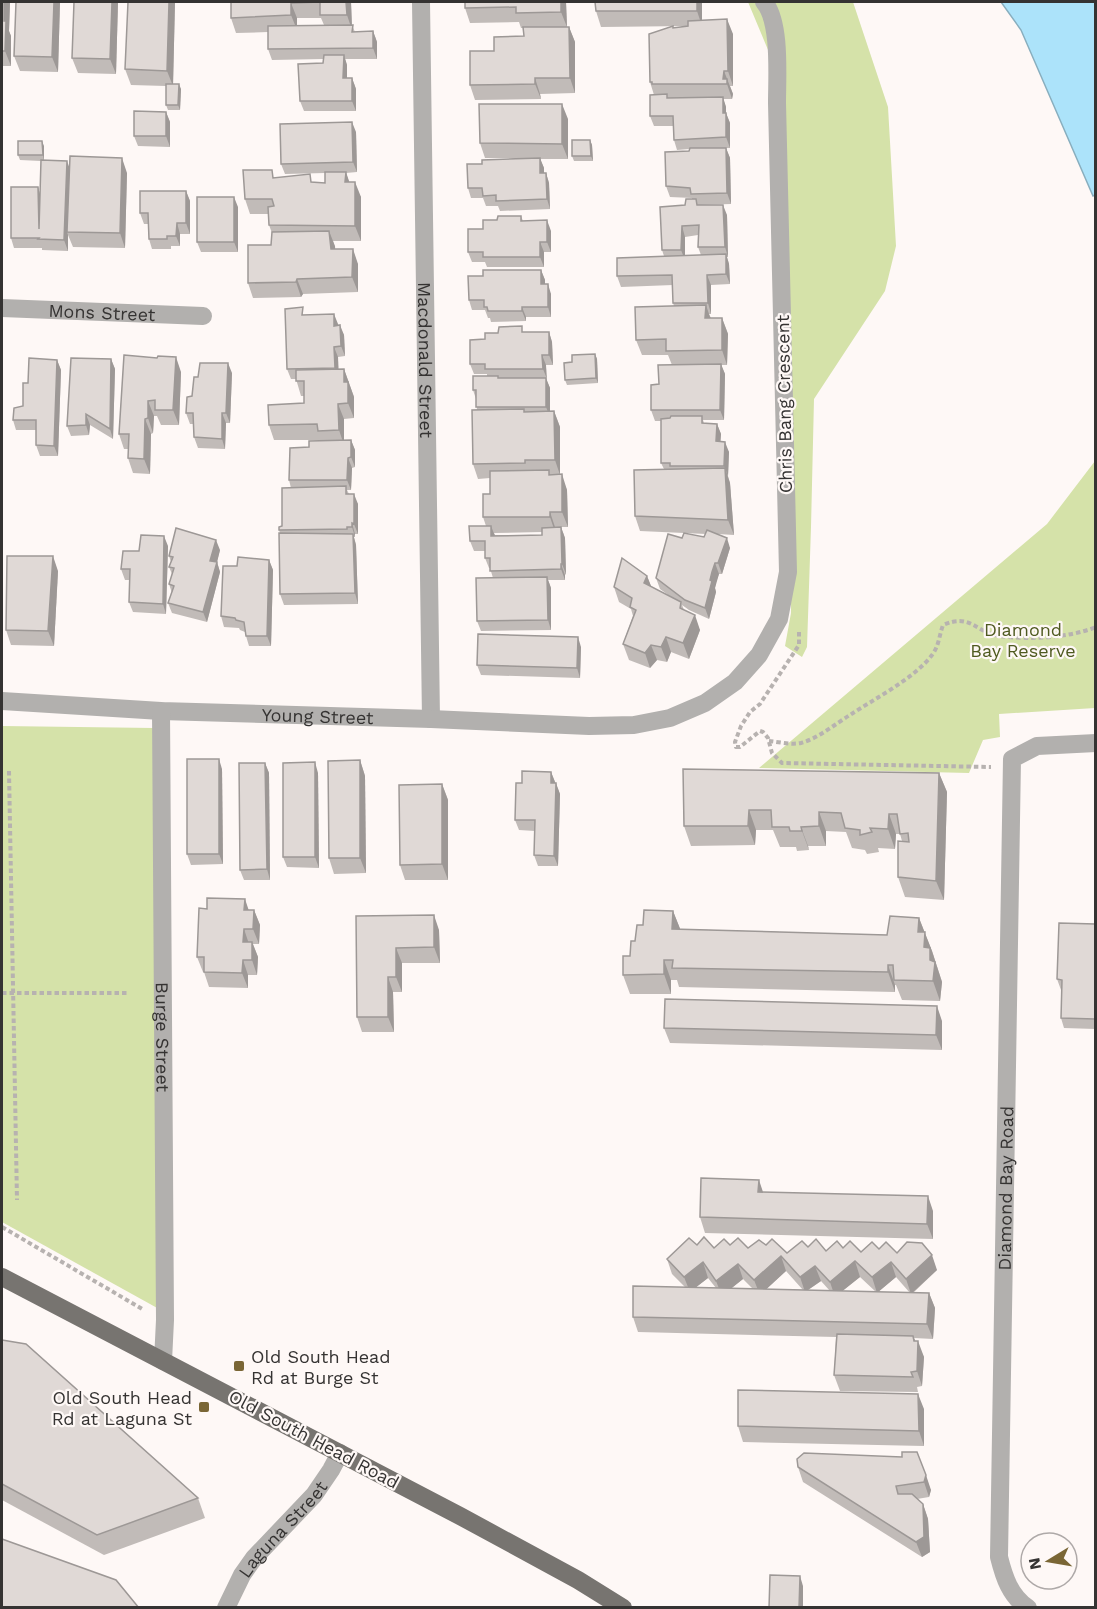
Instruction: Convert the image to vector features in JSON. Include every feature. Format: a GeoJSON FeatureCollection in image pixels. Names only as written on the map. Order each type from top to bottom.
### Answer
{"type":"FeatureCollection","features":[{"type":"Feature","properties":{"kind":"main road","name":"Old South Head Road"},"geometry":{"type":"LineString","coordinates":[[2,1277],[558,1569],[623,1608]]}},
{"type":"Feature","properties":{"kind":"street","name":"Macdonald Street"},"geometry":{"type":"LineString","coordinates":[[421,2],[431,719]]}},
{"type":"Feature","properties":{"kind":"street","name":"Chris Bang Crescent"},"geometry":{"type":"LineString","coordinates":[[634,725],[670,718],[705,703],[735,682],[759,655],[779,620],[788,572],[777,48],[769,8],[764,2]]}},
{"type":"Feature","properties":{"kind":"street","name":"Mons Street"},"geometry":{"type":"LineString","coordinates":[[2,308],[203,316]]}},
{"type":"Feature","properties":{"kind":"street","name":"Young Street"},"geometry":{"type":"LineString","coordinates":[[2,701],[161,711],[589,726],[634,725]]}},
{"type":"Feature","properties":{"kind":"street","name":"Burge Street"},"geometry":{"type":"LineString","coordinates":[[161,711],[165,1308],[163,1361]]}},
{"type":"Feature","properties":{"kind":"street"},"geometry":{"type":"LineString","coordinates":[[1012,759],[1037,746],[1095,743]]}},
{"type":"Feature","properties":{"kind":"street","name":"Diamond Bay Road"},"geometry":{"type":"LineString","coordinates":[[1012,759],[999,1557],[1005,1581],[1019,1601],[1028,1608]]}},
{"type":"Feature","properties":{"kind":"street","name":"Laguna Street"},"geometry":{"type":"LineString","coordinates":[[226,1608],[242,1575],[254,1558],[314,1495],[340,1453]]}},
{"type":"Feature","properties":{"kind":"path"},"geometry":{"type":"LineString","coordinates":[[769,741],[803,742],[820,734],[908,678],[932,655],[939,643],[944,625],[953,621],[963,620],[998,636],[1056,637],[1095,627]]}},
{"type":"Feature","properties":{"kind":"path"},"geometry":{"type":"LineString","coordinates":[[799,625],[799,645],[760,704],[750,712],[741,726],[735,742],[736,747],[740,747],[760,731],[765,733],[772,753],[782,763],[995,767],[1012,759]]}},
{"type":"Feature","properties":{"kind":"path"},"geometry":{"type":"LineString","coordinates":[[9,771],[17,1200]]}},
{"type":"Feature","properties":{"kind":"path"},"geometry":{"type":"LineString","coordinates":[[2,993],[128,993]]}},
{"type":"Feature","properties":{"kind":"path"},"geometry":{"type":"LineString","coordinates":[[2,1227],[148,1312]]}},
{"type":"Feature","properties":{"kind":"green space"},"geometry":{"type":"Polygon","coordinates":[[[748,2],[853,2],[888,107],[896,246],[885,291],[814,399],[807,647],[802,657],[785,646],[791,613],[791,596],[776,69],[748,2]]]}},
{"type":"Feature","properties":{"kind":"green space","name":"Diamond Bay Reserve"},"geometry":{"type":"Polygon","coordinates":[[[1095,461],[1095,708],[999,714],[1000,737],[983,740],[969,773],[759,768],[1047,524],[1095,461]]]}},
{"type":"Feature","properties":{"kind":"green space"},"geometry":{"type":"Polygon","coordinates":[[[2,726],[154,728],[159,1309],[2,1222],[2,726]]]}},
{"type":"Feature","properties":{"kind":"water"},"geometry":{"type":"Polygon","coordinates":[[[1001,2],[1095,2],[1095,195],[1093,196],[1021,30],[1001,2]]]}},
{"type":"Feature","properties":{"kind":"building"},"geometry":{"type":"Polygon","coordinates":[[[2,2],[4,2],[4,21],[6,21],[5,51],[2,51],[2,2]]]}},
{"type":"Feature","properties":{"kind":"building"},"geometry":{"type":"Polygon","coordinates":[[[16,2],[54,2],[52,57],[14,56],[16,2]]]}},
{"type":"Feature","properties":{"kind":"building"},"geometry":{"type":"Polygon","coordinates":[[[74,2],[112,2],[110,59],[72,58],[74,2]]]}},
{"type":"Feature","properties":{"kind":"building"},"geometry":{"type":"Polygon","coordinates":[[[128,2],[169,2],[167,71],[125,69],[128,2]]]}},
{"type":"Feature","properties":{"kind":"building"},"geometry":{"type":"Polygon","coordinates":[[[231,2],[320,2],[291,3],[291,15],[231,18],[231,2]]]}},
{"type":"Feature","properties":{"kind":"building"},"geometry":{"type":"Polygon","coordinates":[[[320,2],[346,2],[347,15],[320,15],[320,2]]]}},
{"type":"Feature","properties":{"kind":"building"},"geometry":{"type":"Polygon","coordinates":[[[465,2],[561,2],[561,12],[516,13],[516,7],[465,8],[465,2]]]}},
{"type":"Feature","properties":{"kind":"building"},"geometry":{"type":"Polygon","coordinates":[[[595,2],[697,2],[697,11],[596,11],[595,2]]]}},
{"type":"Feature","properties":{"kind":"building"},"geometry":{"type":"Polygon","coordinates":[[[727,19],[728,71],[724,71],[723,79],[727,79],[727,84],[652,84],[650,82],[649,34],[673,26],[673,28],[688,26],[688,21],[727,19]]]}},
{"type":"Feature","properties":{"kind":"building"},"geometry":{"type":"Polygon","coordinates":[[[353,25],[352,32],[373,31],[373,48],[268,49],[268,26],[353,25]]]}},
{"type":"Feature","properties":{"kind":"building"},"geometry":{"type":"Polygon","coordinates":[[[523,27],[569,27],[570,78],[535,78],[535,84],[470,85],[470,51],[494,51],[494,37],[524,36],[523,27]]]}},
{"type":"Feature","properties":{"kind":"building"},"geometry":{"type":"Polygon","coordinates":[[[324,55],[344,55],[343,78],[352,78],[352,101],[300,101],[298,64],[323,63],[324,55]]]}},
{"type":"Feature","properties":{"kind":"building"},"geometry":{"type":"Polygon","coordinates":[[[166,84],[179,84],[178,105],[166,105],[166,84]]]}},
{"type":"Feature","properties":{"kind":"building"},"geometry":{"type":"Polygon","coordinates":[[[667,94],[667,98],[723,97],[726,137],[674,140],[673,116],[650,116],[650,95],[667,94]]]}},
{"type":"Feature","properties":{"kind":"building"},"geometry":{"type":"Polygon","coordinates":[[[479,104],[562,104],[562,144],[480,143],[479,104]]]}},
{"type":"Feature","properties":{"kind":"building"},"geometry":{"type":"Polygon","coordinates":[[[134,111],[166,112],[166,136],[134,136],[134,111]]]}},
{"type":"Feature","properties":{"kind":"building"},"geometry":{"type":"Polygon","coordinates":[[[352,122],[353,162],[281,164],[280,124],[352,122]]]}},
{"type":"Feature","properties":{"kind":"building"},"geometry":{"type":"Polygon","coordinates":[[[572,140],[590,140],[591,156],[572,156],[572,140]]]}},
{"type":"Feature","properties":{"kind":"building"},"geometry":{"type":"Polygon","coordinates":[[[18,141],[42,141],[43,155],[18,155],[18,141]]]}},
{"type":"Feature","properties":{"kind":"building"},"geometry":{"type":"Polygon","coordinates":[[[690,148],[726,148],[727,193],[691,194],[690,188],[666,186],[665,152],[689,151],[690,148]]]}},
{"type":"Feature","properties":{"kind":"building"},"geometry":{"type":"Polygon","coordinates":[[[70,156],[122,158],[120,233],[67,232],[70,156]]]}},
{"type":"Feature","properties":{"kind":"building"},"geometry":{"type":"Polygon","coordinates":[[[540,158],[540,173],[546,173],[547,199],[496,201],[496,195],[483,196],[482,188],[468,188],[467,164],[482,164],[482,160],[540,158]]]}},
{"type":"Feature","properties":{"kind":"building"},"geometry":{"type":"Polygon","coordinates":[[[41,160],[67,161],[64,240],[11,238],[11,187],[38,187],[39,229],[41,160]]]}},
{"type":"Feature","properties":{"kind":"building"},"geometry":{"type":"Polygon","coordinates":[[[243,170],[272,170],[273,178],[310,174],[311,182],[325,183],[325,172],[346,172],[345,182],[355,182],[355,226],[269,225],[268,207],[274,206],[272,199],[245,199],[243,170]]]}},
{"type":"Feature","properties":{"kind":"building"},"geometry":{"type":"Polygon","coordinates":[[[140,191],[186,191],[186,223],[177,223],[176,236],[167,236],[167,239],[149,239],[148,213],[140,213],[140,191]]]}},
{"type":"Feature","properties":{"kind":"building"},"geometry":{"type":"Polygon","coordinates":[[[197,197],[234,197],[234,242],[197,242],[197,197]]]}},
{"type":"Feature","properties":{"kind":"building"},"geometry":{"type":"Polygon","coordinates":[[[686,199],[696,199],[697,205],[723,205],[725,247],[698,247],[699,225],[682,226],[681,250],[662,250],[660,207],[685,205],[686,199]]]}},
{"type":"Feature","properties":{"kind":"building"},"geometry":{"type":"Polygon","coordinates":[[[498,216],[521,216],[521,221],[547,220],[547,242],[540,242],[540,257],[483,257],[483,252],[468,252],[468,229],[483,229],[483,220],[497,220],[498,216]]]}},
{"type":"Feature","properties":{"kind":"building"},"geometry":{"type":"Polygon","coordinates":[[[329,231],[331,249],[353,249],[352,277],[248,283],[248,245],[271,245],[272,232],[329,231]]]}},
{"type":"Feature","properties":{"kind":"building"},"geometry":{"type":"Polygon","coordinates":[[[726,254],[726,274],[707,275],[708,303],[673,303],[672,275],[617,276],[617,258],[726,254]]]}},
{"type":"Feature","properties":{"kind":"building"},"geometry":{"type":"Polygon","coordinates":[[[483,270],[541,270],[541,284],[548,284],[548,307],[522,307],[522,311],[488,311],[487,307],[484,307],[484,300],[469,300],[468,276],[483,276],[483,270]]]}},
{"type":"Feature","properties":{"kind":"building"},"geometry":{"type":"Polygon","coordinates":[[[706,305],[705,318],[722,318],[722,350],[666,351],[666,339],[636,340],[635,307],[706,305]]]}},
{"type":"Feature","properties":{"kind":"building"},"geometry":{"type":"Polygon","coordinates":[[[303,307],[302,315],[334,314],[334,326],[340,325],[341,346],[334,347],[335,368],[287,369],[285,309],[303,307]]]}},
{"type":"Feature","properties":{"kind":"building"},"geometry":{"type":"Polygon","coordinates":[[[522,326],[522,332],[549,332],[549,355],[542,355],[543,369],[485,369],[485,364],[470,364],[470,340],[485,339],[485,333],[498,333],[499,327],[522,326]]]}},
{"type":"Feature","properties":{"kind":"building"},"geometry":{"type":"Polygon","coordinates":[[[595,354],[596,378],[565,380],[564,363],[572,362],[572,355],[595,354]]]}},
{"type":"Feature","properties":{"kind":"building"},"geometry":{"type":"Polygon","coordinates":[[[124,355],[176,357],[173,410],[155,410],[155,400],[148,401],[144,459],[128,458],[129,434],[119,434],[124,355]]]}},
{"type":"Feature","properties":{"kind":"building"},"geometry":{"type":"Polygon","coordinates":[[[29,358],[57,360],[54,446],[36,445],[36,420],[13,420],[14,408],[23,406],[23,383],[28,383],[29,358]]]}},
{"type":"Feature","properties":{"kind":"building"},"geometry":{"type":"Polygon","coordinates":[[[71,358],[111,359],[110,429],[86,414],[86,425],[67,426],[71,358]]]}},
{"type":"Feature","properties":{"kind":"building"},"geometry":{"type":"Polygon","coordinates":[[[200,363],[228,363],[226,413],[222,413],[222,439],[194,437],[193,413],[186,413],[187,397],[192,396],[194,377],[198,377],[200,363]]]}},
{"type":"Feature","properties":{"kind":"building"},"geometry":{"type":"Polygon","coordinates":[[[721,364],[720,410],[651,410],[651,385],[659,384],[658,365],[721,364]]]}},
{"type":"Feature","properties":{"kind":"building"},"geometry":{"type":"Polygon","coordinates":[[[344,369],[344,382],[348,382],[348,403],[338,404],[339,430],[318,431],[317,424],[269,425],[268,405],[304,403],[304,381],[296,381],[296,370],[344,369]]]}},
{"type":"Feature","properties":{"kind":"building"},"geometry":{"type":"Polygon","coordinates":[[[473,376],[546,378],[546,407],[476,407],[473,376]]]}},
{"type":"Feature","properties":{"kind":"building"},"geometry":{"type":"Polygon","coordinates":[[[524,409],[524,412],[554,411],[555,460],[473,464],[472,410],[524,409]]]}},
{"type":"Feature","properties":{"kind":"building"},"geometry":{"type":"Polygon","coordinates":[[[671,416],[702,416],[702,423],[717,424],[716,441],[725,442],[724,466],[670,466],[670,463],[661,463],[661,419],[671,416]]]}},
{"type":"Feature","properties":{"kind":"building"},"geometry":{"type":"Polygon","coordinates":[[[351,440],[347,480],[289,480],[290,448],[309,447],[309,441],[351,440]]]}},
{"type":"Feature","properties":{"kind":"building"},"geometry":{"type":"Polygon","coordinates":[[[725,468],[728,520],[635,516],[634,470],[725,468]]]}},
{"type":"Feature","properties":{"kind":"building"},"geometry":{"type":"Polygon","coordinates":[[[549,470],[549,475],[562,474],[562,512],[550,512],[550,517],[483,517],[483,494],[490,494],[490,471],[549,470]]]}},
{"type":"Feature","properties":{"kind":"building"},"geometry":{"type":"Polygon","coordinates":[[[346,486],[346,494],[354,494],[354,524],[352,523],[352,527],[279,530],[282,526],[282,488],[346,486]]]}},
{"type":"Feature","properties":{"kind":"building"},"geometry":{"type":"Polygon","coordinates":[[[469,526],[491,526],[491,536],[542,535],[542,528],[561,527],[561,569],[490,571],[490,558],[485,558],[485,541],[470,541],[469,526]]]}},
{"type":"Feature","properties":{"kind":"building"},"geometry":{"type":"Polygon","coordinates":[[[176,528],[216,540],[210,561],[217,562],[203,612],[168,603],[174,586],[169,584],[174,568],[169,567],[173,557],[169,556],[176,528]]]}},
{"type":"Feature","properties":{"kind":"building"},"geometry":{"type":"Polygon","coordinates":[[[707,530],[727,538],[718,563],[715,563],[712,572],[705,608],[685,600],[656,578],[668,534],[682,538],[684,533],[704,537],[707,530]]]}},
{"type":"Feature","properties":{"kind":"building"},"geometry":{"type":"Polygon","coordinates":[[[279,533],[353,534],[355,593],[280,594],[279,533]]]}},
{"type":"Feature","properties":{"kind":"building"},"geometry":{"type":"Polygon","coordinates":[[[141,535],[164,536],[163,604],[129,602],[130,569],[121,569],[123,551],[139,551],[141,535]]]}},
{"type":"Feature","properties":{"kind":"building"},"geometry":{"type":"Polygon","coordinates":[[[7,556],[53,556],[48,631],[6,630],[7,556]]]}},
{"type":"Feature","properties":{"kind":"building"},"geometry":{"type":"Polygon","coordinates":[[[238,557],[269,560],[267,636],[246,636],[244,622],[221,616],[223,566],[237,566],[238,557]]]}},
{"type":"Feature","properties":{"kind":"building"},"geometry":{"type":"Polygon","coordinates":[[[622,558],[647,576],[644,583],[681,602],[680,608],[695,615],[683,643],[666,637],[661,647],[651,645],[645,653],[623,644],[636,610],[630,607],[632,598],[614,587],[622,558]]]}},
{"type":"Feature","properties":{"kind":"building"},"geometry":{"type":"Polygon","coordinates":[[[547,577],[548,620],[477,621],[476,578],[547,577]]]}},
{"type":"Feature","properties":{"kind":"building"},"geometry":{"type":"Polygon","coordinates":[[[478,634],[578,637],[577,668],[477,665],[478,634]]]}},
{"type":"Feature","properties":{"kind":"building"},"geometry":{"type":"Polygon","coordinates":[[[187,759],[219,759],[219,854],[187,854],[187,759]]]}},
{"type":"Feature","properties":{"kind":"building"},"geometry":{"type":"Polygon","coordinates":[[[360,760],[360,858],[329,858],[328,761],[360,760]]]}},
{"type":"Feature","properties":{"kind":"building"},"geometry":{"type":"Polygon","coordinates":[[[315,762],[315,857],[283,857],[283,763],[315,762]]]}},
{"type":"Feature","properties":{"kind":"building"},"geometry":{"type":"Polygon","coordinates":[[[239,763],[265,763],[267,869],[240,870],[239,763]]]}},
{"type":"Feature","properties":{"kind":"building"},"geometry":{"type":"Polygon","coordinates":[[[683,769],[939,773],[936,881],[898,877],[898,841],[909,842],[908,833],[900,834],[897,814],[889,814],[888,829],[870,828],[872,832],[860,835],[860,830],[845,828],[841,813],[819,812],[819,826],[801,827],[802,831],[790,831],[789,827],[772,827],[771,810],[749,810],[748,826],[684,826],[683,769]]]}},
{"type":"Feature","properties":{"kind":"building"},"geometry":{"type":"Polygon","coordinates":[[[522,771],[551,772],[551,783],[556,783],[554,856],[534,855],[535,820],[515,820],[516,783],[522,783],[522,771]]]}},
{"type":"Feature","properties":{"kind":"building"},"geometry":{"type":"Polygon","coordinates":[[[442,784],[442,864],[400,865],[399,785],[442,784]]]}},
{"type":"Feature","properties":{"kind":"building"},"geometry":{"type":"Polygon","coordinates":[[[207,898],[245,899],[244,910],[254,910],[253,929],[244,929],[243,942],[252,942],[252,960],[243,960],[242,973],[204,972],[204,957],[197,957],[199,908],[207,909],[207,898]]]}},
{"type":"Feature","properties":{"kind":"building"},"geometry":{"type":"Polygon","coordinates":[[[644,910],[673,911],[672,929],[887,935],[890,916],[919,918],[918,932],[925,932],[924,947],[930,948],[930,960],[935,962],[933,981],[894,980],[893,965],[888,965],[888,972],[672,968],[673,960],[664,960],[664,974],[623,975],[623,956],[630,956],[631,941],[635,941],[637,925],[643,925],[644,910]]]}},
{"type":"Feature","properties":{"kind":"building"},"geometry":{"type":"Polygon","coordinates":[[[434,915],[434,947],[396,948],[396,977],[388,977],[388,1017],[357,1017],[356,916],[434,915]]]}},
{"type":"Feature","properties":{"kind":"building"},"geometry":{"type":"Polygon","coordinates":[[[1059,923],[1095,924],[1095,1019],[1061,1018],[1062,980],[1057,979],[1059,923]]]}},
{"type":"Feature","properties":{"kind":"building"},"geometry":{"type":"Polygon","coordinates":[[[665,999],[937,1006],[936,1035],[664,1028],[665,999]]]}},
{"type":"Feature","properties":{"kind":"building"},"geometry":{"type":"Polygon","coordinates":[[[701,1178],[759,1180],[758,1192],[928,1196],[927,1224],[700,1217],[701,1178]]]}},
{"type":"Feature","properties":{"kind":"building"},"geometry":{"type":"Polygon","coordinates":[[[704,1237],[714,1248],[724,1239],[730,1245],[738,1238],[748,1248],[759,1240],[766,1245],[772,1239],[787,1253],[802,1241],[808,1247],[816,1239],[826,1251],[837,1241],[843,1248],[850,1241],[861,1252],[872,1242],[879,1249],[886,1242],[897,1253],[907,1242],[922,1243],[932,1255],[906,1279],[891,1262],[872,1277],[855,1261],[830,1282],[815,1266],[800,1277],[781,1256],[754,1280],[738,1264],[716,1281],[703,1262],[684,1277],[667,1259],[689,1238],[697,1245],[704,1237]]]}},
{"type":"Feature","properties":{"kind":"building"},"geometry":{"type":"Polygon","coordinates":[[[633,1286],[929,1293],[927,1324],[633,1317],[633,1286]]]}},
{"type":"Feature","properties":{"kind":"building"},"geometry":{"type":"Polygon","coordinates":[[[837,1334],[913,1336],[914,1341],[918,1341],[917,1371],[911,1372],[913,1377],[834,1375],[837,1334]]]}},
{"type":"Feature","properties":{"kind":"building"},"geometry":{"type":"Polygon","coordinates":[[[2,1340],[26,1344],[198,1498],[97,1535],[2,1484],[2,1340]]]}},
{"type":"Feature","properties":{"kind":"building"},"geometry":{"type":"Polygon","coordinates":[[[738,1390],[918,1394],[919,1431],[738,1426],[738,1390]]]}},
{"type":"Feature","properties":{"kind":"building"},"geometry":{"type":"Polygon","coordinates":[[[902,1452],[917,1452],[926,1475],[924,1482],[896,1486],[898,1494],[912,1494],[923,1504],[924,1537],[916,1542],[798,1467],[797,1459],[804,1453],[902,1457],[902,1452]]]}},
{"type":"Feature","properties":{"kind":"building"},"geometry":{"type":"Polygon","coordinates":[[[2,1539],[116,1580],[139,1608],[2,1608],[2,1539]]]}},
{"type":"Feature","properties":{"kind":"building"},"geometry":{"type":"Polygon","coordinates":[[[770,1575],[800,1576],[799,1608],[769,1608],[770,1575]]]}},
{"type":"Feature","properties":{"kind":"place","name":"Old South Head Rd at Burge St"},"geometry":{"type":"Point","coordinates":[239,1366]}},
{"type":"Feature","properties":{"kind":"place","name":"Old South Head Rd at Laguna St"},"geometry":{"type":"Point","coordinates":[204,1407]}}]}
